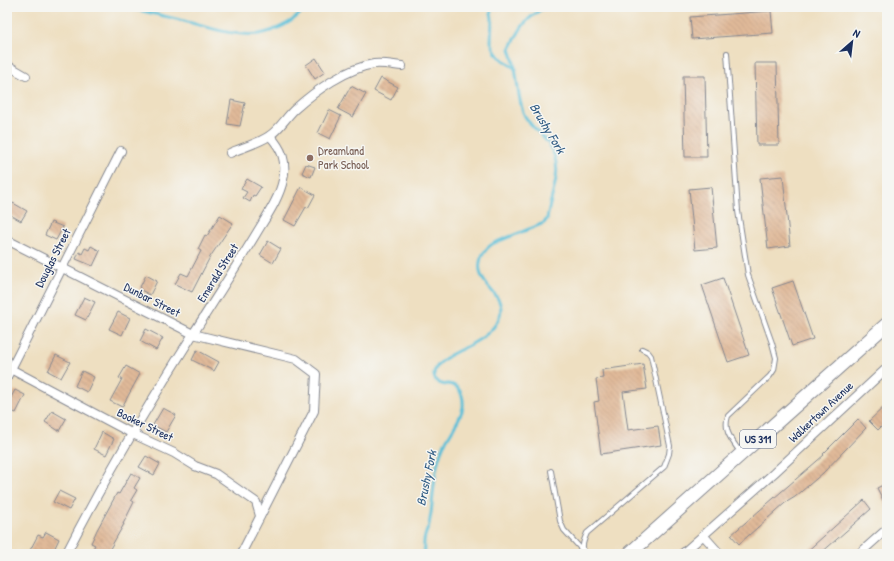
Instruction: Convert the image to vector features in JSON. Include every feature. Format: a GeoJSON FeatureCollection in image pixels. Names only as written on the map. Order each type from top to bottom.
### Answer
{"type":"FeatureCollection","features":[{"type":"Feature","properties":{"kind":"main road","name":"US 311"},"geometry":{"type":"LineString","coordinates":[[629,554],[887,324]]}},
{"type":"Feature","properties":{"kind":"street"},"geometry":{"type":"LineString","coordinates":[[230,153],[270,136],[294,110],[307,99],[325,86],[348,73],[373,64],[382,63],[402,66]]}},
{"type":"Feature","properties":{"kind":"street"},"geometry":{"type":"LineString","coordinates":[[7,65],[26,76]]}},
{"type":"Feature","properties":{"kind":"street","name":"Emerald Street"},"geometry":{"type":"LineString","coordinates":[[66,554],[104,483],[133,434],[269,212],[283,180],[284,172],[283,158],[279,146],[270,136]]}},
{"type":"Feature","properties":{"kind":"street","name":"Douglas Street"},"geometry":{"type":"LineString","coordinates":[[8,371],[121,150]]}},
{"type":"Feature","properties":{"kind":"street","name":"Dunbar Street"},"geometry":{"type":"LineString","coordinates":[[7,240],[193,334],[296,359],[316,374],[314,411],[260,516]]}},
{"type":"Feature","properties":{"kind":"street","name":"Walkertown Avenue"},"geometry":{"type":"LineString","coordinates":[[682,554],[774,473],[887,368]]}},
{"type":"Feature","properties":{"kind":"street","name":"Booker Street"},"geometry":{"type":"LineString","coordinates":[[8,371],[174,453],[194,466],[216,474],[256,502],[260,516]]}},
{"type":"Feature","properties":{"kind":"street"},"geometry":{"type":"LineString","coordinates":[[241,554],[260,516]]}},
{"type":"Feature","properties":{"kind":"street"},"geometry":{"type":"LineString","coordinates":[[859,554],[887,529]]}},
{"type":"Feature","properties":{"kind":"street"},"geometry":{"type":"LineString","coordinates":[[703,535],[720,554]]}},
{"type":"Feature","properties":{"kind":"lane"},"geometry":{"type":"LineString","coordinates":[[727,53],[738,211],[744,252],[748,276],[776,358],[774,370],[770,376],[728,416],[726,424],[727,432],[742,453]]}},
{"type":"Feature","properties":{"kind":"lane"},"geometry":{"type":"LineString","coordinates":[[585,553],[583,542],[587,533],[664,467],[670,454],[670,446],[651,356],[648,352],[642,349]]}},
{"type":"Feature","properties":{"kind":"lane"},"geometry":{"type":"LineString","coordinates":[[551,471],[560,521],[564,530],[585,553]]}},
{"type":"Feature","properties":{"kind":"building"},"geometry":{"type":"Polygon","coordinates":[[[771,11],[773,33],[692,39],[690,17],[771,11]]]}},
{"type":"Feature","properties":{"kind":"building"},"geometry":{"type":"Polygon","coordinates":[[[316,58],[325,72],[315,79],[306,65],[316,58]]]}},
{"type":"Feature","properties":{"kind":"building"},"geometry":{"type":"Polygon","coordinates":[[[755,63],[777,63],[779,145],[757,145],[755,63]]]}},
{"type":"Feature","properties":{"kind":"building"},"geometry":{"type":"Polygon","coordinates":[[[683,76],[705,76],[707,157],[685,157],[683,76]]]}},
{"type":"Feature","properties":{"kind":"building"},"geometry":{"type":"Polygon","coordinates":[[[381,78],[398,87],[391,100],[374,91],[381,78]]]}},
{"type":"Feature","properties":{"kind":"building"},"geometry":{"type":"Polygon","coordinates":[[[351,86],[366,94],[353,117],[338,109],[351,86]]]}},
{"type":"Feature","properties":{"kind":"building"},"geometry":{"type":"Polygon","coordinates":[[[231,100],[245,103],[240,126],[227,124],[231,100]]]}},
{"type":"Feature","properties":{"kind":"building"},"geometry":{"type":"Polygon","coordinates":[[[329,110],[341,116],[330,139],[318,133],[329,110]]]}},
{"type":"Feature","properties":{"kind":"building"},"geometry":{"type":"Polygon","coordinates":[[[306,164],[315,167],[311,177],[302,173],[306,164]]]}},
{"type":"Feature","properties":{"kind":"building"},"geometry":{"type":"Polygon","coordinates":[[[783,176],[790,246],[768,249],[760,178],[783,176]]]}},
{"type":"Feature","properties":{"kind":"building"},"geometry":{"type":"Polygon","coordinates":[[[247,179],[261,187],[255,196],[253,195],[250,202],[243,198],[247,192],[241,189],[247,179]]]}},
{"type":"Feature","properties":{"kind":"building"},"geometry":{"type":"Polygon","coordinates":[[[301,187],[315,195],[295,226],[284,220],[301,187]]]}},
{"type":"Feature","properties":{"kind":"building"},"geometry":{"type":"Polygon","coordinates":[[[711,187],[717,248],[695,250],[689,189],[711,187]]]}},
{"type":"Feature","properties":{"kind":"building"},"geometry":{"type":"Polygon","coordinates":[[[13,203],[27,211],[21,221],[7,213],[13,203]]]}},
{"type":"Feature","properties":{"kind":"building"},"geometry":{"type":"Polygon","coordinates":[[[220,215],[233,223],[210,257],[192,292],[175,284],[181,273],[188,276],[201,251],[198,249],[205,235],[207,236],[220,215]]]}},
{"type":"Feature","properties":{"kind":"building"},"geometry":{"type":"Polygon","coordinates":[[[51,222],[63,227],[56,240],[45,235],[51,222]]]}},
{"type":"Feature","properties":{"kind":"building"},"geometry":{"type":"Polygon","coordinates":[[[268,241],[281,249],[273,263],[260,255],[268,241]]]}},
{"type":"Feature","properties":{"kind":"building"},"geometry":{"type":"Polygon","coordinates":[[[91,246],[100,251],[93,266],[76,259],[79,252],[82,254],[85,248],[89,250],[91,246]]]}},
{"type":"Feature","properties":{"kind":"building"},"geometry":{"type":"Polygon","coordinates":[[[146,275],[157,281],[150,295],[139,289],[146,275]]]}},
{"type":"Feature","properties":{"kind":"building"},"geometry":{"type":"Polygon","coordinates":[[[723,278],[749,355],[728,362],[702,285],[723,278]]]}},
{"type":"Feature","properties":{"kind":"building"},"geometry":{"type":"Polygon","coordinates":[[[793,281],[813,339],[792,346],[772,288],[793,281]]]}},
{"type":"Feature","properties":{"kind":"building"},"geometry":{"type":"Polygon","coordinates":[[[84,297],[95,302],[86,320],[75,315],[84,297]]]}},
{"type":"Feature","properties":{"kind":"building"},"geometry":{"type":"Polygon","coordinates":[[[118,312],[130,318],[122,335],[109,329],[118,312]]]}},
{"type":"Feature","properties":{"kind":"building"},"geometry":{"type":"Polygon","coordinates":[[[146,329],[163,338],[156,350],[140,341],[146,329]]]}},
{"type":"Feature","properties":{"kind":"building"},"geometry":{"type":"Polygon","coordinates":[[[197,350],[219,362],[214,371],[192,360],[197,350]]]}},
{"type":"Feature","properties":{"kind":"building"},"geometry":{"type":"Polygon","coordinates":[[[56,355],[70,362],[61,378],[48,371],[56,355]]]}},
{"type":"Feature","properties":{"kind":"building"},"geometry":{"type":"Polygon","coordinates":[[[643,364],[647,389],[623,392],[628,430],[658,426],[661,445],[601,454],[594,402],[599,401],[596,379],[603,378],[602,370],[643,364]]]}},
{"type":"Feature","properties":{"kind":"building"},"geometry":{"type":"Polygon","coordinates":[[[126,366],[140,374],[122,407],[110,401],[122,379],[119,378],[126,366]]]}},
{"type":"Feature","properties":{"kind":"building"},"geometry":{"type":"Polygon","coordinates":[[[82,371],[94,377],[87,392],[75,386],[82,371]]]}},
{"type":"Feature","properties":{"kind":"building"},"geometry":{"type":"Polygon","coordinates":[[[15,390],[25,395],[16,413],[7,409],[7,405],[15,390]]]}},
{"type":"Feature","properties":{"kind":"building"},"geometry":{"type":"Polygon","coordinates":[[[887,404],[887,421],[878,430],[869,421],[887,404]]]}},
{"type":"Feature","properties":{"kind":"building"},"geometry":{"type":"Polygon","coordinates":[[[163,408],[176,415],[166,432],[153,425],[163,408]]]}},
{"type":"Feature","properties":{"kind":"building"},"geometry":{"type":"Polygon","coordinates":[[[52,411],[66,419],[59,431],[45,422],[52,411]]]}},
{"type":"Feature","properties":{"kind":"building"},"geometry":{"type":"Polygon","coordinates":[[[858,419],[866,428],[823,473],[795,497],[785,503],[739,544],[731,535],[824,455],[823,454],[858,419]]]}},
{"type":"Feature","properties":{"kind":"building"},"geometry":{"type":"Polygon","coordinates":[[[102,432],[114,439],[106,455],[94,449],[102,432]]]}},
{"type":"Feature","properties":{"kind":"building"},"geometry":{"type":"Polygon","coordinates":[[[146,456],[160,464],[154,475],[139,467],[146,456]]]}},
{"type":"Feature","properties":{"kind":"building"},"geometry":{"type":"Polygon","coordinates":[[[131,473],[140,478],[134,488],[137,490],[131,500],[134,502],[124,524],[107,554],[90,554],[95,545],[91,543],[97,530],[117,493],[119,494],[131,473]]]}},
{"type":"Feature","properties":{"kind":"building"},"geometry":{"type":"Polygon","coordinates":[[[887,483],[887,508],[877,488],[887,483]]]}},
{"type":"Feature","properties":{"kind":"building"},"geometry":{"type":"Polygon","coordinates":[[[59,491],[75,499],[69,510],[53,502],[59,491]]]}},
{"type":"Feature","properties":{"kind":"building"},"geometry":{"type":"Polygon","coordinates":[[[864,500],[871,509],[820,554],[804,554],[864,500]]]}},
{"type":"Feature","properties":{"kind":"building"},"geometry":{"type":"Polygon","coordinates":[[[46,532],[59,539],[52,554],[28,554],[38,535],[43,537],[46,532]]]}},
{"type":"Feature","properties":{"kind":"waterway"},"geometry":{"type":"LineString","coordinates":[[126,7],[219,30],[249,35],[265,33],[279,28],[297,17],[306,7]]}},
{"type":"Feature","properties":{"kind":"waterway"},"geometry":{"type":"LineString","coordinates":[[490,7],[492,18],[491,42],[496,53],[516,69]]}},
{"type":"Feature","properties":{"kind":"waterway","name":"Brushy Fork"},"geometry":{"type":"LineString","coordinates":[[424,554],[424,540],[430,522],[435,479],[440,455],[445,442],[460,417],[463,407],[462,395],[456,386],[448,384],[444,385],[437,382],[434,378],[435,370],[439,364],[452,354],[487,334],[497,322],[501,307],[499,300],[481,275],[480,268],[483,253],[494,243],[544,223],[547,219],[554,190],[557,171],[556,162],[548,143],[527,120],[523,112],[513,57],[510,49],[517,35],[528,20],[545,7]]}},
{"type":"Feature","properties":{"kind":"place","name":"Dreamland Park School"},"geometry":{"type":"Point","coordinates":[310,158]}}]}
